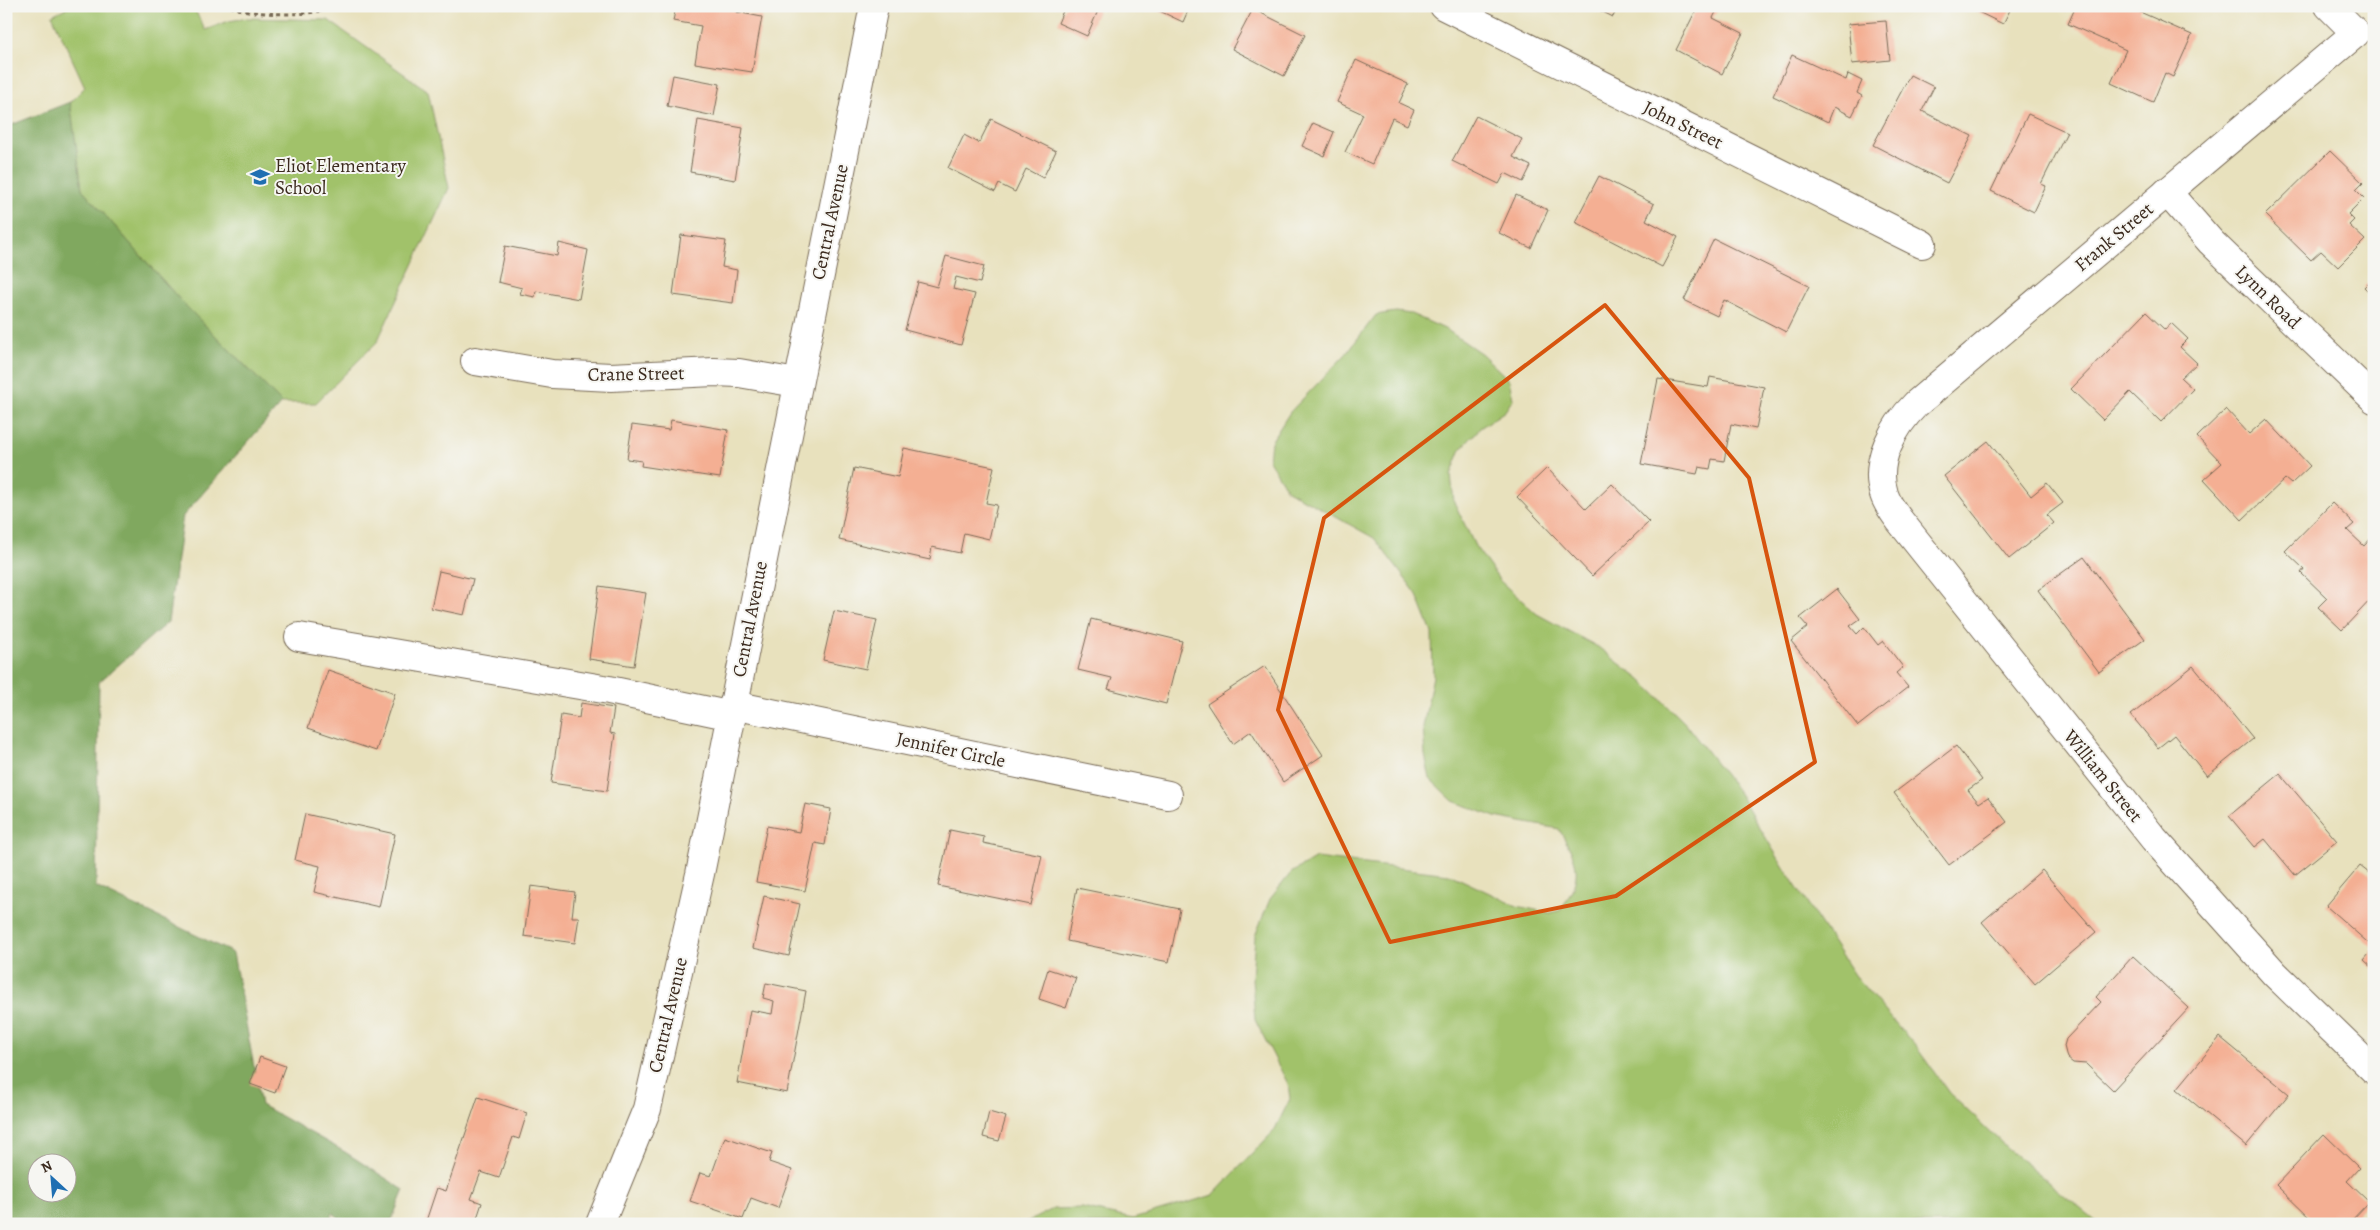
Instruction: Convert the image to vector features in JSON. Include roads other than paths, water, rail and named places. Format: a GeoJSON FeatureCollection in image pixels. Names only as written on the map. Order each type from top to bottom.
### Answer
{"type":"FeatureCollection","features":[{"type":"Feature","properties":{"kind":"street","name":"Central Avenue"},"geometry":{"type":"LineString","coordinates":[[600,1224],[647,1109],[700,874],[874,6]]}},
{"type":"Feature","properties":{"kind":"street","name":"John Street"},"geometry":{"type":"LineString","coordinates":[[1444,6],[1922,244]]}},
{"type":"Feature","properties":{"kind":"street","name":"Frank Street"},"geometry":{"type":"LineString","coordinates":[[1885,452],[1896,427],[1916,404],[2356,33],[2329,6]]}},
{"type":"Feature","properties":{"kind":"street","name":"Lynn Road"},"geometry":{"type":"LineString","coordinates":[[2167,192],[2211,242],[2374,398]]}},
{"type":"Feature","properties":{"kind":"street","name":"Crane Street"},"geometry":{"type":"LineString","coordinates":[[475,360],[552,374],[611,377],[731,372],[797,383]]}},
{"type":"Feature","properties":{"kind":"street","name":"William Street"},"geometry":{"type":"LineString","coordinates":[[1885,452],[1881,481],[1884,495],[1906,529],[2154,839],[2275,974],[2374,1070]]}},
{"type":"Feature","properties":{"kind":"street","name":"Jennifer Circle"},"geometry":{"type":"LineString","coordinates":[[299,637],[732,710],[1168,795]]}},
{"type":"Feature","properties":{"kind":"place","name":"Eliot Elementary School"},"geometry":{"type":"Point","coordinates":[260,177]}}]}
